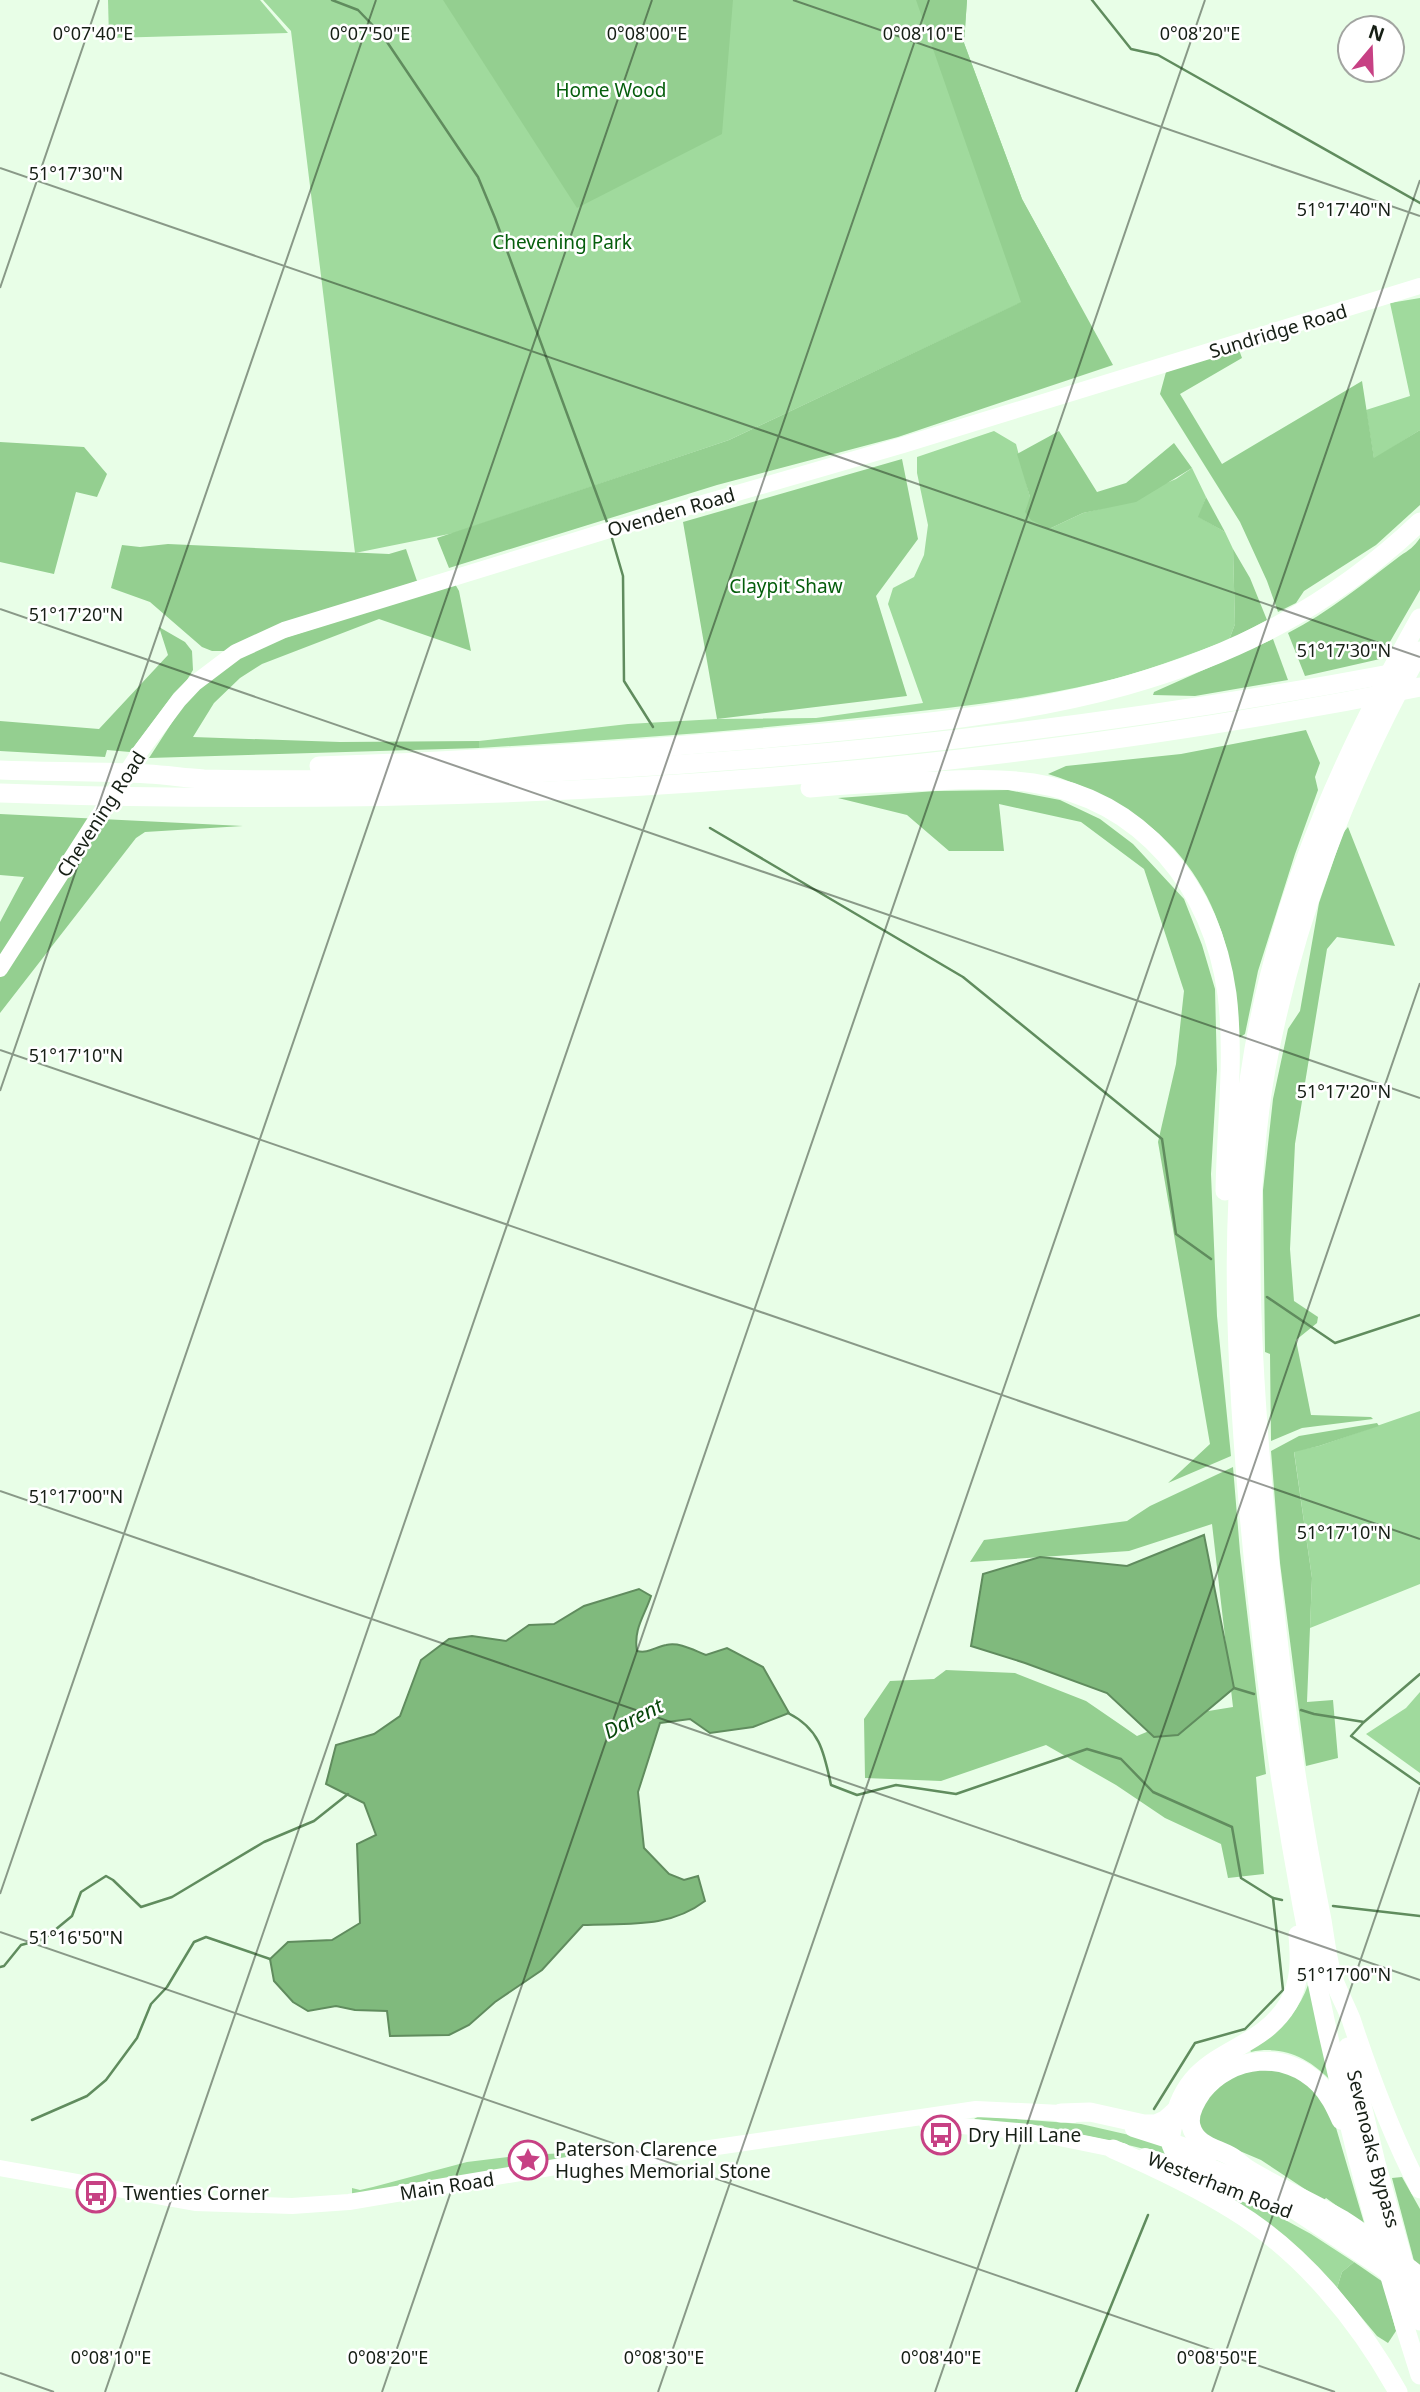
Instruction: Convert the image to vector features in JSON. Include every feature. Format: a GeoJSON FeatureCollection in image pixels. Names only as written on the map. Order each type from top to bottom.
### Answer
{"type":"FeatureCollection","features":[{"type":"Feature","properties":{"kind":"highway"},"geometry":{"type":"LineString","coordinates":[[150,774],[503,758],[662,747],[935,721],[1056,703],[1159,677],[1247,642],[1330,594],[1420,522]]}},
{"type":"Feature","properties":{"kind":"highway"},"geometry":{"type":"LineString","coordinates":[[1357,2152],[1324,2014],[1296,1871],[1278,1764],[1260,1627],[1239,1372],[1235,1263],[1237,1191],[1243,1119],[1257,1034],[1275,954],[1295,886],[1319,819],[1412,648],[1420,618]]}},
{"type":"Feature","properties":{"kind":"highway"},"geometry":{"type":"LineString","coordinates":[[0,770],[150,774],[212,779],[437,777],[665,765],[954,740],[1144,715],[1420,668]]}},
{"type":"Feature","properties":{"kind":"highway"},"geometry":{"type":"LineString","coordinates":[[1328,706],[1420,687]]}},
{"type":"Feature","properties":{"kind":"highway"},"geometry":{"type":"LineString","coordinates":[[0,793],[218,799],[508,794],[699,783],[909,765],[1146,735],[1328,706],[1420,695]]}},
{"type":"Feature","properties":{"kind":"highway"},"geometry":{"type":"LineString","coordinates":[[1368,731],[1290,957],[1266,1074],[1252,1199],[1254,1361],[1269,1554],[1295,1768],[1332,1974],[1374,2088],[1420,2189]]}},
{"type":"Feature","properties":{"kind":"highway"},"geometry":{"type":"LineString","coordinates":[[508,794],[582,802],[614,802],[882,783],[1016,781],[1049,786],[1086,798],[1119,815],[1143,832],[1172,862],[1195,894],[1211,927],[1224,973],[1229,1045],[1225,1165],[1227,1300],[1239,1372]]}},
{"type":"Feature","properties":{"kind":"highway"},"geometry":{"type":"LineString","coordinates":[[1296,1871],[1295,1911],[1300,1961],[1293,1994],[1281,2013],[1264,2030],[1203,2068],[1191,2082],[1175,2111],[1170,2140],[1171,2148],[1178,2155],[1247,2183],[1312,2221]]}},
{"type":"Feature","properties":{"kind":"highway","name":"Sevenoaks Bypass"},"geometry":{"type":"LineString","coordinates":[[1332,1974],[1376,2163],[1420,2321]]}},
{"type":"Feature","properties":{"kind":"highway"},"geometry":{"type":"LineString","coordinates":[[1249,2170],[1227,2154],[1199,2140],[1192,2129],[1191,2117],[1199,2097],[1213,2080],[1233,2067],[1255,2061],[1284,2063],[1318,2082],[1331,2100],[1357,2152]]}},
{"type":"Feature","properties":{"kind":"highway"},"geometry":{"type":"LineString","coordinates":[[1061,2113],[1090,2112],[1144,2124],[1157,2124],[1175,2111]]}},
{"type":"Feature","properties":{"kind":"highway"},"geometry":{"type":"LineString","coordinates":[[1113,2149],[1186,2182],[1234,2210],[1290,2254],[1329,2293],[1398,2392]]}},
{"type":"Feature","properties":{"kind":"highway","name":"Sevenoaks Bypass"},"geometry":{"type":"LineString","coordinates":[[1357,2152],[1420,2375]]}},
{"type":"Feature","properties":{"kind":"highway","name":"Westerham Road"},"geometry":{"type":"LineString","coordinates":[[1249,2170],[1345,2222],[1420,2277]]}},
{"type":"Feature","properties":{"kind":"highway","name":"Westerham Road"},"geometry":{"type":"LineString","coordinates":[[1312,2221],[1420,2298]]}},
{"type":"Feature","properties":{"kind":"main road","name":"Sundridge Road"},"geometry":{"type":"LineString","coordinates":[[1136,374],[1420,286]]}},
{"type":"Feature","properties":{"kind":"main road","name":"Ovenden Road"},"geometry":{"type":"LineString","coordinates":[[213,668],[236,652],[284,630],[606,531],[1136,374]]}},
{"type":"Feature","properties":{"kind":"main road","name":"Chevening Road"},"geometry":{"type":"LineString","coordinates":[[0,969],[137,756],[179,700],[213,668]]}},
{"type":"Feature","properties":{"kind":"main road","name":"Westerham Road"},"geometry":{"type":"LineString","coordinates":[[893,2123],[976,2109],[1061,2113],[1142,2131],[1249,2170]]}},
{"type":"Feature","properties":{"kind":"main road","name":"Westerham Road"},"geometry":{"type":"LineString","coordinates":[[893,2123],[989,2127],[1041,2134],[1113,2149],[1183,2168],[1312,2221]]}},
{"type":"Feature","properties":{"kind":"main road","name":"Main Road"},"geometry":{"type":"LineString","coordinates":[[0,2168],[195,2203],[292,2206],[349,2202],[603,2159],[655,2156],[893,2123]]}},
{"type":"Feature","properties":{"kind":"green space"},"geometry":{"type":"Polygon","coordinates":[[[108,0],[260,0],[288,33],[109,38],[108,0]]]}},
{"type":"Feature","properties":{"kind":"green space","name":"Chevening Park"},"geometry":{"type":"Polygon","coordinates":[[[263,0],[967,0],[964,43],[1022,199],[1067,281],[729,440],[454,533],[355,553],[291,31],[263,0]]]}},
{"type":"Feature","properties":{"kind":"green space","name":"Home Wood"},"geometry":{"type":"Polygon","coordinates":[[[443,0],[733,0],[722,134],[577,208],[443,0]]]}},
{"type":"Feature","properties":{"kind":"green space"},"geometry":{"type":"Polygon","coordinates":[[[916,0],[967,0],[964,43],[1022,199],[1113,365],[898,437],[717,485],[449,568],[437,538],[729,440],[1021,302],[916,0]]]}},
{"type":"Feature","properties":{"kind":"green space"},"geometry":{"type":"Polygon","coordinates":[[[1420,298],[1420,430],[1374,459],[1366,410],[1410,396],[1390,303],[1420,298]]]}},
{"type":"Feature","properties":{"kind":"green space"},"geometry":{"type":"Polygon","coordinates":[[[1238,347],[1242,358],[1180,394],[1222,464],[1362,381],[1374,458],[1420,430],[1420,505],[1376,545],[1304,591],[1296,603],[1278,612],[1240,522],[1160,394],[1166,372],[1238,347]]]}},
{"type":"Feature","properties":{"kind":"green space"},"geometry":{"type":"Polygon","coordinates":[[[994,431],[1016,444],[1030,497],[1049,529],[1083,513],[1108,507],[1176,479],[1192,468],[1206,497],[1199,517],[1225,532],[1233,549],[1235,624],[1229,640],[1114,679],[988,703],[727,731],[479,748],[479,741],[628,724],[717,719],[816,718],[923,703],[888,604],[893,588],[914,577],[924,555],[928,525],[917,473],[917,457],[994,431]]]}},
{"type":"Feature","properties":{"kind":"green space"},"geometry":{"type":"Polygon","coordinates":[[[1059,431],[1097,492],[1126,483],[1174,443],[1192,468],[1136,502],[1083,513],[1049,529],[1031,520],[1025,512],[1030,497],[1017,454],[1059,431]]]}},
{"type":"Feature","properties":{"kind":"green space"},"geometry":{"type":"Polygon","coordinates":[[[0,442],[84,447],[107,474],[97,497],[76,492],[54,574],[0,562],[0,442]]]}},
{"type":"Feature","properties":{"kind":"green space","name":"Claypit Shaw"},"geometry":{"type":"Polygon","coordinates":[[[902,459],[918,539],[876,596],[907,696],[717,719],[683,522],[902,459]]]}},
{"type":"Feature","properties":{"kind":"green space"},"geometry":{"type":"Polygon","coordinates":[[[1206,497],[1225,532],[1198,517],[1206,497]]]}},
{"type":"Feature","properties":{"kind":"green space"},"geometry":{"type":"Polygon","coordinates":[[[1420,538],[1420,590],[1380,659],[1305,676],[1288,633],[1346,597],[1411,548],[1420,538]]]}},
{"type":"Feature","properties":{"kind":"green space"},"geometry":{"type":"Polygon","coordinates":[[[168,544],[389,554],[406,549],[417,581],[225,651],[212,651],[202,647],[150,602],[111,588],[122,545],[140,547],[168,544]]]}},
{"type":"Feature","properties":{"kind":"green space"},"geometry":{"type":"Polygon","coordinates":[[[1233,549],[1250,578],[1267,620],[1229,640],[1235,624],[1233,549]]]}},
{"type":"Feature","properties":{"kind":"green space"},"geometry":{"type":"Polygon","coordinates":[[[455,584],[459,591],[471,651],[379,619],[262,664],[240,678],[214,703],[193,737],[340,742],[479,741],[479,748],[149,758],[182,707],[198,689],[229,664],[259,646],[455,584]]]}},
{"type":"Feature","properties":{"kind":"green space"},"geometry":{"type":"Polygon","coordinates":[[[159,627],[185,642],[192,651],[193,670],[130,752],[107,750],[105,757],[0,751],[0,721],[99,729],[168,655],[159,627]]]}},
{"type":"Feature","properties":{"kind":"green space"},"geometry":{"type":"Polygon","coordinates":[[[1273,639],[1288,680],[1195,696],[1153,695],[1154,692],[1273,639]]]}},
{"type":"Feature","properties":{"kind":"green space"},"geometry":{"type":"Polygon","coordinates":[[[1306,730],[1320,763],[1315,777],[1318,790],[1258,971],[1245,1034],[1239,1038],[1235,989],[1226,945],[1211,906],[1192,871],[1166,840],[1133,814],[1094,792],[1048,774],[1066,766],[1181,754],[1306,730]]]}},
{"type":"Feature","properties":{"kind":"green space"},"geometry":{"type":"Polygon","coordinates":[[[1008,790],[1060,800],[1100,819],[1133,844],[1184,899],[1215,989],[1217,1070],[1211,1174],[1217,1316],[1231,1456],[1168,1483],[1210,1444],[1158,1142],[1176,1064],[1184,991],[1144,869],[1081,822],[999,804],[1004,851],[949,851],[907,815],[838,798],[936,791],[1008,790]]]}},
{"type":"Feature","properties":{"kind":"green space"},"geometry":{"type":"Polygon","coordinates":[[[0,814],[243,826],[145,832],[136,838],[0,1013],[0,922],[24,877],[0,875],[0,814]]]}},
{"type":"Feature","properties":{"kind":"green space"},"geometry":{"type":"Polygon","coordinates":[[[1348,827],[1395,946],[1337,937],[1327,949],[1295,1144],[1290,1249],[1294,1301],[1318,1317],[1317,1323],[1296,1340],[1311,1415],[1373,1419],[1302,1428],[1271,1441],[1270,1354],[1265,1352],[1263,1190],[1273,1099],[1288,1029],[1300,1011],[1319,903],[1343,833],[1348,827]]]}},
{"type":"Feature","properties":{"kind":"green space"},"geometry":{"type":"Polygon","coordinates":[[[1420,1411],[1420,1584],[1310,1628],[1312,1578],[1294,1451],[1319,1446],[1420,1411]]]}},
{"type":"Feature","properties":{"kind":"green space"},"geometry":{"type":"Polygon","coordinates":[[[1377,1423],[1379,1426],[1294,1452],[1312,1578],[1307,1702],[1333,1700],[1338,1758],[1306,1766],[1280,1563],[1271,1451],[1299,1436],[1377,1423]]]}},
{"type":"Feature","properties":{"kind":"green space"},"geometry":{"type":"Polygon","coordinates":[[[1233,1467],[1240,1552],[1266,1774],[1256,1777],[1264,1874],[1228,1878],[1221,1844],[1165,1818],[1116,1785],[1046,1745],[941,1781],[865,1778],[864,1719],[890,1681],[934,1679],[946,1670],[1015,1673],[1086,1701],[1137,1736],[1190,1714],[1233,1707],[1212,1524],[1129,1551],[970,1562],[984,1540],[1127,1521],[1150,1506],[1233,1467]]]}},
{"type":"Feature","properties":{"kind":"green space"},"geometry":{"type":"Polygon","coordinates":[[[1420,1692],[1420,1773],[1366,1734],[1406,1708],[1420,1692]]]}},
{"type":"Feature","properties":{"kind":"green space"},"geometry":{"type":"Polygon","coordinates":[[[1308,1985],[1312,1986],[1332,2082],[1315,2066],[1295,2055],[1274,2050],[1251,2052],[1249,2048],[1285,2022],[1298,2006],[1308,1985]]]}},
{"type":"Feature","properties":{"kind":"green space"},"geometry":{"type":"Polygon","coordinates":[[[1282,2069],[1313,2086],[1334,2121],[1365,2226],[1326,2198],[1323,2201],[1261,2160],[1209,2138],[1198,2125],[1200,2108],[1210,2094],[1240,2071],[1282,2069]]]}},
{"type":"Feature","properties":{"kind":"green space"},"geometry":{"type":"Polygon","coordinates":[[[979,2116],[1081,2124],[1160,2142],[1171,2156],[1073,2133],[974,2119],[979,2116]]]}},
{"type":"Feature","properties":{"kind":"green space"},"geometry":{"type":"Polygon","coordinates":[[[590,2152],[352,2194],[352,2188],[360,2190],[467,2162],[524,2155],[590,2152]]]}},
{"type":"Feature","properties":{"kind":"green space"},"geometry":{"type":"Polygon","coordinates":[[[1402,2177],[1420,2209],[1420,2266],[1414,2261],[1392,2178],[1402,2177]]]}},
{"type":"Feature","properties":{"kind":"green space"},"geometry":{"type":"Polygon","coordinates":[[[1206,2186],[1252,2202],[1311,2234],[1354,2262],[1342,2272],[1337,2288],[1206,2186]]]}},
{"type":"Feature","properties":{"kind":"green space"},"geometry":{"type":"Polygon","coordinates":[[[1354,2262],[1383,2282],[1396,2331],[1388,2343],[1377,2336],[1337,2288],[1342,2272],[1354,2262]]]}},
{"type":"Feature","properties":{"kind":"water"},"geometry":{"type":"Polygon","coordinates":[[[1204,1535],[1234,1688],[1178,1735],[1154,1737],[1107,1693],[971,1646],[983,1574],[1040,1557],[1127,1566],[1204,1535]]]}},
{"type":"Feature","properties":{"kind":"water"},"geometry":{"type":"Polygon","coordinates":[[[639,1589],[651,1596],[638,1629],[637,1651],[645,1652],[666,1645],[676,1645],[706,1655],[727,1648],[763,1667],[789,1713],[753,1727],[710,1733],[690,1719],[660,1723],[638,1792],[644,1848],[669,1874],[684,1880],[698,1876],[705,1901],[677,1916],[647,1923],[583,1925],[542,1970],[495,2002],[469,2025],[449,2035],[390,2036],[387,2011],[355,2010],[336,2006],[308,2011],[293,2002],[274,1981],[270,1959],[288,1942],[332,1940],[360,1923],[357,1844],[376,1835],[364,1803],[326,1784],[336,1745],[374,1734],[400,1716],[421,1660],[449,1639],[472,1636],[506,1641],[529,1625],[554,1624],[584,1606],[639,1589]]]}},
{"type":"Feature","properties":{"kind":"waterway"},"geometry":{"type":"LineString","coordinates":[[332,0],[358,10],[383,36],[478,177],[608,525]]}},
{"type":"Feature","properties":{"kind":"waterway"},"geometry":{"type":"LineString","coordinates":[[1092,0],[1131,49],[1158,55],[1420,203]]}},
{"type":"Feature","properties":{"kind":"waterway"},"geometry":{"type":"LineString","coordinates":[[611,535],[623,576],[624,681],[653,727]]}},
{"type":"Feature","properties":{"kind":"waterway"},"geometry":{"type":"LineString","coordinates":[[710,828],[963,977],[1162,1139],[1176,1234],[1211,1259]]}},
{"type":"Feature","properties":{"kind":"waterway"},"geometry":{"type":"LineString","coordinates":[[1267,1297],[1335,1343],[1420,1315]]}},
{"type":"Feature","properties":{"kind":"waterway"},"geometry":{"type":"LineString","coordinates":[[1301,1710],[1364,1722],[1420,1674]]}},
{"type":"Feature","properties":{"kind":"waterway"},"geometry":{"type":"LineString","coordinates":[[1234,1688],[1254,1694]]}},
{"type":"Feature","properties":{"kind":"waterway","name":"Darent"},"geometry":{"type":"LineString","coordinates":[[788,1713],[799,1719],[814,1734],[823,1752],[831,1785],[857,1795],[896,1785],[956,1794],[1087,1749],[1121,1759],[1153,1792],[1232,1827],[1241,1878],[1273,1898],[1282,1900]]}},
{"type":"Feature","properties":{"kind":"waterway"},"geometry":{"type":"LineString","coordinates":[[1363,1723],[1351,1736],[1420,1784]]}},
{"type":"Feature","properties":{"kind":"waterway","name":"Darent"},"geometry":{"type":"LineString","coordinates":[[0,1967],[4,1966],[21,1945],[44,1939],[72,1916],[81,1892],[106,1876],[141,1907],[172,1897],[264,1842],[314,1821],[348,1794]]}},
{"type":"Feature","properties":{"kind":"waterway"},"geometry":{"type":"LineString","coordinates":[[1154,2109],[1195,2043],[1245,2029],[1283,1990],[1273,1898]]}},
{"type":"Feature","properties":{"kind":"waterway","name":"Darent"},"geometry":{"type":"LineString","coordinates":[[1333,1906],[1420,1916]]}},
{"type":"Feature","properties":{"kind":"waterway"},"geometry":{"type":"LineString","coordinates":[[32,2120],[87,2096],[106,2080],[137,2038],[151,2004],[167,1987],[194,1942],[206,1937],[270,1959]]}},
{"type":"Feature","properties":{"kind":"waterway"},"geometry":{"type":"LineString","coordinates":[[1076,2392],[1148,2215]]}},
{"type":"Feature","properties":{"kind":"place","name":"Dry Hill Lane"},"geometry":{"type":"Point","coordinates":[941,2135]}},
{"type":"Feature","properties":{"kind":"place","name":"Paterson Clarence Hughes Memorial Stone"},"geometry":{"type":"Point","coordinates":[528,2160]}},
{"type":"Feature","properties":{"kind":"place","name":"Twenties Corner"},"geometry":{"type":"Point","coordinates":[96,2193]}}]}
